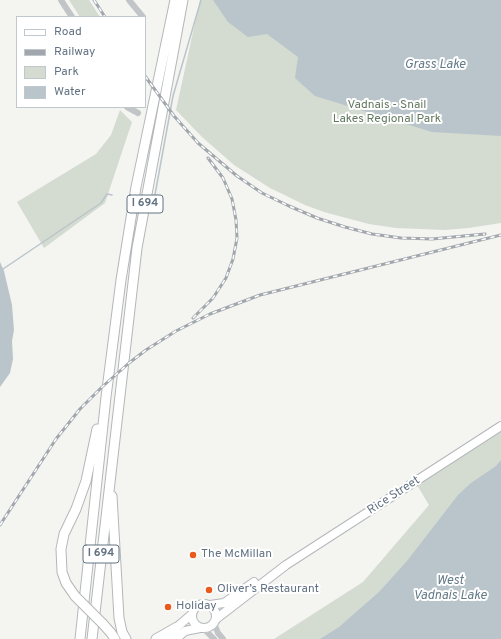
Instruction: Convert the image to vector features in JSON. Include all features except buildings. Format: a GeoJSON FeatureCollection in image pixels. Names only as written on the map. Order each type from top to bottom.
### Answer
{"type":"FeatureCollection","features":[{"type":"Feature","properties":{"kind":"highway","name":"I 694"},"geometry":{"type":"LineString","coordinates":[[80,639],[106,397],[121,280],[146,137],[175,0]]}},
{"type":"Feature","properties":{"kind":"highway","name":"I 694"},"geometry":{"type":"LineString","coordinates":[[92,639],[137,248],[183,0]]}},
{"type":"Feature","properties":{"kind":"highway"},"geometry":{"type":"LineString","coordinates":[[106,397],[100,414],[83,492],[62,541],[61,558],[62,572],[66,583],[75,596],[103,624],[115,639]]}},
{"type":"Feature","properties":{"kind":"highway"},"geometry":{"type":"LineString","coordinates":[[111,470],[119,618],[122,632],[126,639]]}},
{"type":"Feature","properties":{"kind":"highway"},"geometry":{"type":"LineString","coordinates":[[156,639],[177,627]]}},
{"type":"Feature","properties":{"kind":"main road","name":"Rice Street"},"geometry":{"type":"LineString","coordinates":[[215,621],[286,564],[501,426]]}},
{"type":"Feature","properties":{"kind":"main road","name":"Rice Street"},"geometry":{"type":"LineString","coordinates":[[210,605],[227,601],[269,572],[286,564]]}},
{"type":"Feature","properties":{"kind":"main road"},"geometry":{"type":"LineString","coordinates":[[167,639],[177,627],[191,615],[198,605],[210,605],[215,611],[215,621],[212,626],[185,631],[176,639]]}},
{"type":"Feature","properties":{"kind":"main road"},"geometry":{"type":"LineString","coordinates":[[191,615],[193,623],[202,629]]}},
{"type":"Feature","properties":{"kind":"street"},"geometry":{"type":"LineString","coordinates":[[61,0],[71,16]]}},
{"type":"Feature","properties":{"kind":"street"},"geometry":{"type":"LineString","coordinates":[[129,0],[143,16]]}},
{"type":"Feature","properties":{"kind":"street"},"geometry":{"type":"LineString","coordinates":[[129,108],[138,113]]}},
{"type":"Feature","properties":{"kind":"street"},"geometry":{"type":"LineString","coordinates":[[215,621],[218,633],[223,639]]}},
{"type":"Feature","properties":{"kind":"street"},"geometry":{"type":"LineString","coordinates":[[202,629],[210,633],[214,639]]}},
{"type":"Feature","properties":{"kind":"green space"},"geometry":{"type":"Polygon","coordinates":[[[69,0],[89,0],[99,16],[79,16],[69,0]]]}},
{"type":"Feature","properties":{"kind":"green space","name":"Vadnais - Snail Lakes Regional Park"},"geometry":{"type":"Polygon","coordinates":[[[200,0],[501,0],[501,223],[445,230],[396,228],[369,224],[324,212],[305,205],[270,188],[234,165],[202,137],[176,110],[200,0]]]}},
{"type":"Feature","properties":{"kind":"green space"},"geometry":{"type":"Polygon","coordinates":[[[120,110],[132,122],[105,203],[44,248],[17,202],[96,154],[111,135],[120,110]]]}},
{"type":"Feature","properties":{"kind":"green space","name":"West Vadnais Lake"},"geometry":{"type":"Polygon","coordinates":[[[501,430],[501,639],[274,639],[363,582],[429,505],[417,485],[501,430]]]}},
{"type":"Feature","properties":{"kind":"water","name":"Grass Lake"},"geometry":{"type":"Polygon","coordinates":[[[213,0],[501,0],[501,136],[432,132],[315,96],[295,78],[298,57],[267,34],[248,37],[228,22],[213,0]]]}},
{"type":"Feature","properties":{"kind":"water"},"geometry":{"type":"Polygon","coordinates":[[[0,262],[4,271],[12,305],[14,330],[12,341],[13,359],[10,373],[0,387],[0,262]]]}},
{"type":"Feature","properties":{"kind":"water","name":"West Vadnais Lake"},"geometry":{"type":"Polygon","coordinates":[[[501,460],[501,639],[320,639],[339,627],[379,592],[407,561],[458,495],[471,483],[496,466],[501,460]]]}},
{"type":"Feature","properties":{"kind":"waterway"},"geometry":{"type":"LineString","coordinates":[[152,200],[154,200],[173,96],[201,0]]}},
{"type":"Feature","properties":{"kind":"waterway"},"geometry":{"type":"LineString","coordinates":[[3,269],[101,203],[107,194],[112,195]]}},
{"type":"Feature","properties":{"kind":"railway"},"geometry":{"type":"LineString","coordinates":[[94,0],[104,16]]}},
{"type":"Feature","properties":{"kind":"railway"},"geometry":{"type":"LineString","coordinates":[[146,77],[174,116],[198,143],[237,176],[262,193],[289,206],[317,218],[372,234],[401,238],[432,239],[485,234]]}},
{"type":"Feature","properties":{"kind":"railway"},"geometry":{"type":"LineString","coordinates":[[193,318],[213,298],[226,278],[233,259],[237,238],[236,220],[232,199],[223,178],[208,158]]}},
{"type":"Feature","properties":{"kind":"railway"},"geometry":{"type":"LineString","coordinates":[[0,525],[56,439],[80,409],[129,363],[176,331],[210,314],[260,295],[501,235]]}},
{"type":"Feature","properties":{"kind":"place","name":"The McMillan"},"geometry":{"type":"Point","coordinates":[193,555]}},
{"type":"Feature","properties":{"kind":"place","name":"Oliver’s Restaurant"},"geometry":{"type":"Point","coordinates":[209,590]}},
{"type":"Feature","properties":{"kind":"place","name":"Holiday"},"geometry":{"type":"Point","coordinates":[168,607]}}]}
